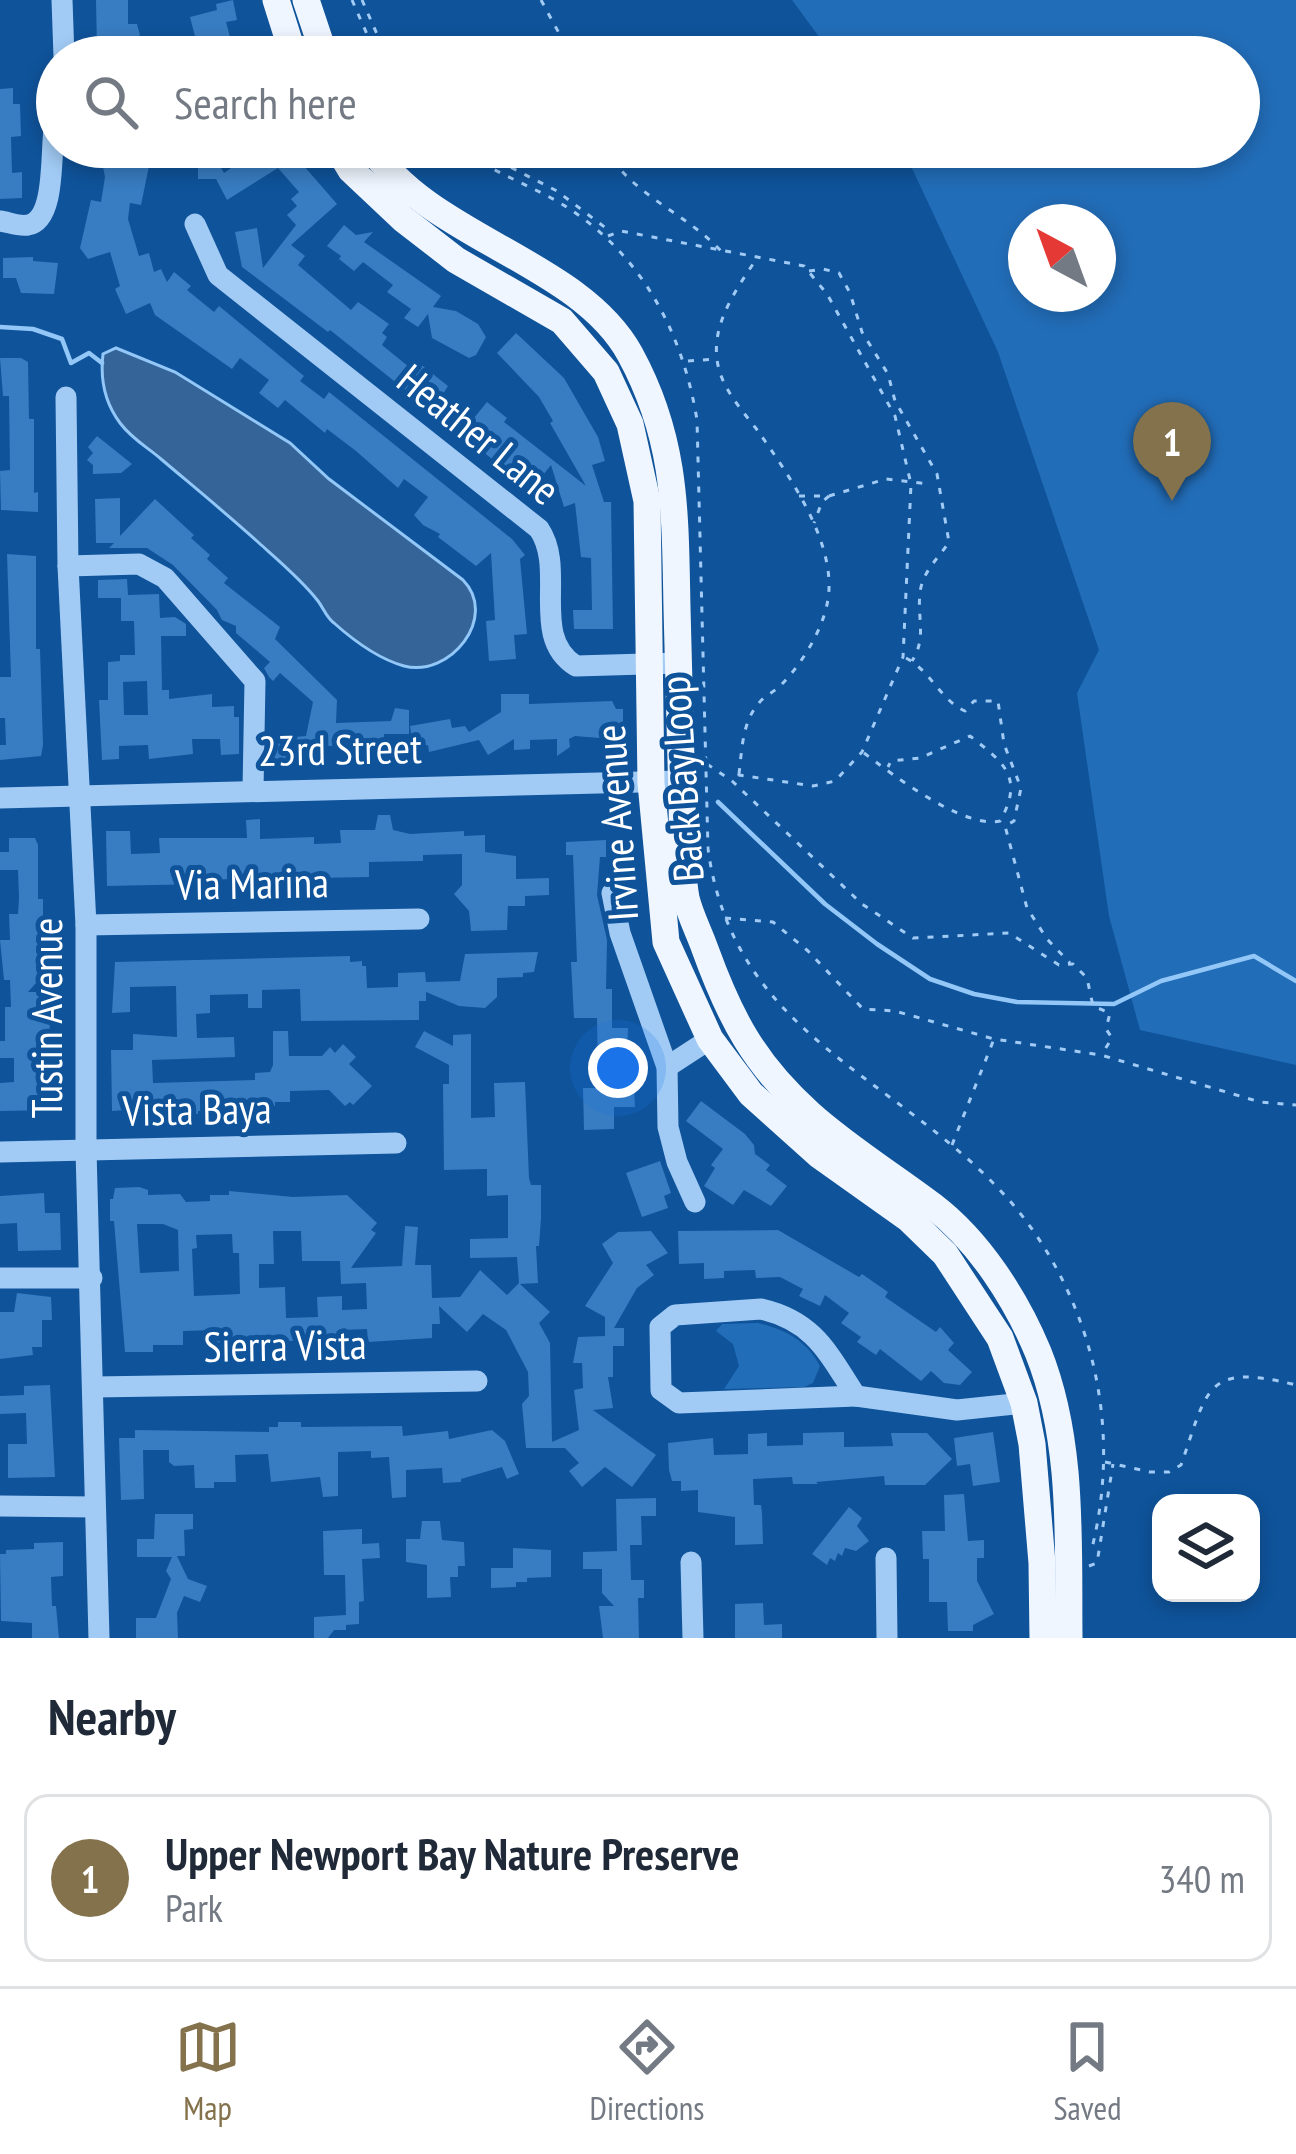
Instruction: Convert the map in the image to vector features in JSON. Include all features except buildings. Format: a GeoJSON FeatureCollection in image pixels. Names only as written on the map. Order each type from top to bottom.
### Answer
{"type":"FeatureCollection","features":[{"type":"Feature","properties":{"kind":"main road"},"geometry":{"type":"LineString","coordinates":[[275,0],[287,36]]}},
{"type":"Feature","properties":{"kind":"main road"},"geometry":{"type":"LineString","coordinates":[[306,0],[318,36]]}},
{"type":"Feature","properties":{"kind":"main road","name":"Irvine Avenue"},"geometry":{"type":"LineString","coordinates":[[350,168],[403,219],[456,260],[562,321],[606,372],[631,424],[647,501],[681,781],[686,898],[738,1031],[778,1083],[809,1113],[936,1208],[972,1244],[1000,1282],[1038,1353],[1061,1440],[1066,1525],[1078,1568],[1069,1638]]}},
{"type":"Feature","properties":{"kind":"main road","name":"Irvine Avenue"},"geometry":{"type":"LineString","coordinates":[[389,168],[472,235],[585,303],[627,349],[658,413],[674,490],[664,664],[651,783],[666,942],[710,1039],[751,1094],[782,1124],[909,1219],[945,1254],[1000,1338],[1024,1403],[1032,1444],[1043,1638]]}},
{"type":"Feature","properties":{"kind":"main road"},"geometry":{"type":"LineString","coordinates":[[1024,1403],[1042,1416],[1047,1428],[1053,1498],[1066,1525]]}},
{"type":"Feature","properties":{"kind":"street"},"geometry":{"type":"LineString","coordinates":[[62,0],[63,36]]}},
{"type":"Feature","properties":{"kind":"street"},"geometry":{"type":"LineString","coordinates":[[0,221],[28,225],[40,219],[48,205],[52,168]]}},
{"type":"Feature","properties":{"kind":"street","name":"Heather Lane"},"geometry":{"type":"LineString","coordinates":[[195,224],[218,275],[539,529],[551,552],[553,641],[566,660],[576,666],[664,664]]}},
{"type":"Feature","properties":{"kind":"street","name":"Tustin Avenue"},"geometry":{"type":"LineString","coordinates":[[66,397],[68,566],[86,925],[86,1150],[99,1638]]}},
{"type":"Feature","properties":{"kind":"street"},"geometry":{"type":"LineString","coordinates":[[68,566],[140,564],[165,578],[255,681],[254,790]]}},
{"type":"Feature","properties":{"kind":"street","name":"23rd Street"},"geometry":{"type":"LineString","coordinates":[[0,798],[681,781]]}},
{"type":"Feature","properties":{"kind":"street"},"geometry":{"type":"LineString","coordinates":[[612,893],[620,933],[667,1067],[668,1127],[695,1202]]}},
{"type":"Feature","properties":{"kind":"street","name":"Via Marina"},"geometry":{"type":"LineString","coordinates":[[86,925],[419,919]]}},
{"type":"Feature","properties":{"kind":"street"},"geometry":{"type":"LineString","coordinates":[[667,1067],[710,1039]]}},
{"type":"Feature","properties":{"kind":"street","name":"Vista Baya"},"geometry":{"type":"LineString","coordinates":[[0,1152],[396,1143]]}},
{"type":"Feature","properties":{"kind":"street"},"geometry":{"type":"LineString","coordinates":[[0,1278],[92,1278]]}},
{"type":"Feature","properties":{"kind":"street"},"geometry":{"type":"LineString","coordinates":[[856,1396],[808,1328],[788,1315],[761,1309],[675,1315],[660,1327],[662,1390],[680,1403],[856,1396],[957,1410],[1024,1403]]}},
{"type":"Feature","properties":{"kind":"street","name":"Sierra Vista"},"geometry":{"type":"LineString","coordinates":[[94,1387],[477,1381]]}},
{"type":"Feature","properties":{"kind":"street"},"geometry":{"type":"LineString","coordinates":[[0,1506],[95,1508]]}},
{"type":"Feature","properties":{"kind":"street"},"geometry":{"type":"LineString","coordinates":[[886,1558],[887,1638]]}},
{"type":"Feature","properties":{"kind":"street"},"geometry":{"type":"LineString","coordinates":[[691,1562],[693,1638]]}},
{"type":"Feature","properties":{"kind":"path"},"geometry":{"type":"LineString","coordinates":[[352,0],[368,36]]}},
{"type":"Feature","properties":{"kind":"path"},"geometry":{"type":"LineString","coordinates":[[362,0],[378,36]]}},
{"type":"Feature","properties":{"kind":"path"},"geometry":{"type":"LineString","coordinates":[[541,0],[561,36]]}},
{"type":"Feature","properties":{"kind":"path","name":"Back Bay Loop"},"geometry":{"type":"LineString","coordinates":[[495,168],[560,203],[606,238],[647,284],[685,361],[697,420],[708,849],[724,918],[756,979],[790,1018],[951,1147],[1018,1211],[1050,1256],[1070,1297],[1096,1376],[1103,1462],[1100,1508],[1078,1568]]}},
{"type":"Feature","properties":{"kind":"path"},"geometry":{"type":"LineString","coordinates":[[512,168],[557,191],[613,233],[803,266],[827,294],[895,416],[911,484],[904,657],[862,752],[835,781],[813,786],[739,776],[732,781]]}},
{"type":"Feature","properties":{"kind":"path"},"geometry":{"type":"LineString","coordinates":[[617,168],[702,230],[723,252]]}},
{"type":"Feature","properties":{"kind":"path"},"geometry":{"type":"LineString","coordinates":[[606,238],[613,233]]}},
{"type":"Feature","properties":{"kind":"path"},"geometry":{"type":"LineString","coordinates":[[739,776],[745,728],[758,704],[782,684],[827,612],[830,583],[824,542],[761,436],[729,393],[716,358],[725,310],[757,258]]}},
{"type":"Feature","properties":{"kind":"path"},"geometry":{"type":"LineString","coordinates":[[808,271],[839,273],[862,332],[888,374],[895,401],[937,474],[949,542],[926,572],[920,594],[923,627],[912,662]]}},
{"type":"Feature","properties":{"kind":"path"},"geometry":{"type":"LineString","coordinates":[[685,361],[716,358]]}},
{"type":"Feature","properties":{"kind":"path"},"geometry":{"type":"LineString","coordinates":[[797,496],[830,496],[886,479],[928,484]]}},
{"type":"Feature","properties":{"kind":"path"},"geometry":{"type":"LineString","coordinates":[[814,523],[830,496]]}},
{"type":"Feature","properties":{"kind":"path"},"geometry":{"type":"LineString","coordinates":[[904,657],[923,667],[954,707],[964,711],[974,701],[998,701],[1004,744],[1021,788],[1014,821],[1005,826],[1027,908],[1047,939],[1087,978],[1093,1006],[1110,1013],[1106,1029],[1112,1038],[1100,1055]]}},
{"type":"Feature","properties":{"kind":"path"},"geometry":{"type":"LineString","coordinates":[[862,752],[915,790],[976,822],[1000,821],[1008,806],[1011,792],[1004,764],[970,736],[920,758],[891,761],[888,767]]}},
{"type":"Feature","properties":{"kind":"path"},"geometry":{"type":"LineString","coordinates":[[705,763],[732,781],[862,904],[914,938],[1010,933],[1059,964],[1071,964]]}},
{"type":"Feature","properties":{"kind":"path"},"geometry":{"type":"LineString","coordinates":[[724,918],[773,922],[844,988],[857,1007],[896,1012],[994,1039],[1100,1055],[1260,1102],[1296,1105]]}},
{"type":"Feature","properties":{"kind":"path"},"geometry":{"type":"LineString","coordinates":[[951,1147],[994,1039]]}},
{"type":"Feature","properties":{"kind":"path"},"geometry":{"type":"LineString","coordinates":[[1103,1462],[1168,1472],[1180,1466],[1199,1404],[1216,1385],[1255,1374],[1296,1385]]}},
{"type":"Feature","properties":{"kind":"path"},"geometry":{"type":"LineString","coordinates":[[1078,1568],[1097,1563],[1112,1464]]}},
{"type":"Feature","properties":{"kind":"shaded area"},"geometry":{"type":"Polygon","coordinates":[[[792,0],[1296,0],[1296,1065],[1140,1030],[1109,916],[1077,693],[1099,650],[998,352],[912,168],[1260,168],[1260,36],[819,36],[792,0]]]}},
{"type":"Feature","properties":{"kind":"shaded area"},"geometry":{"type":"Polygon","coordinates":[[[116,348],[175,372],[290,443],[329,479],[463,580],[473,595],[475,611],[464,641],[438,663],[404,666],[376,654],[341,629],[290,571],[120,423],[107,399],[102,373],[103,354],[116,348]]]}},
{"type":"Feature","properties":{"kind":"shaded area"},"geometry":{"type":"Polygon","coordinates":[[[758,1323],[786,1333],[809,1350],[820,1366],[813,1383],[724,1389],[739,1366],[733,1344],[716,1331],[722,1324],[758,1323]]]}},
{"type":"Feature","properties":{"kind":"waterway"},"geometry":{"type":"LineString","coordinates":[[0,327],[33,329],[62,339],[71,363],[89,353],[102,363]]}},
{"type":"Feature","properties":{"kind":"waterway"},"geometry":{"type":"LineString","coordinates":[[718,802],[825,904],[877,944],[930,979],[974,994],[1017,1002],[1114,1004],[1161,981],[1254,956],[1296,981]]}},
{"type":"Feature","properties":{"kind":"place","name":"Upper Newport Bay Nature Preserve"},"geometry":{"type":"Point","coordinates":[1172,501]}}]}
